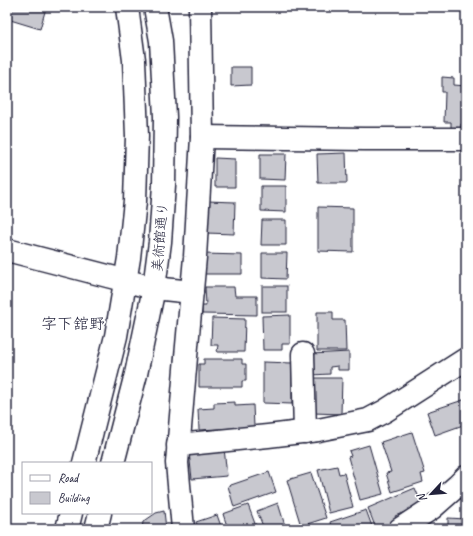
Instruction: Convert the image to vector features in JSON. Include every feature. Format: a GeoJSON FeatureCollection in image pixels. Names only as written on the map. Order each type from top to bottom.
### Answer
{"type":"FeatureCollection","features":[{"type":"Feature","properties":{"kind":"street","name":"美術館通り"},"geometry":{"type":"LineString","coordinates":[[84,462],[116,336],[126,281],[135,201],[137,136],[134,60],[127,7]]}},
{"type":"Feature","properties":{"kind":"street","name":"美術館通り"},"geometry":{"type":"LineString","coordinates":[[113,462],[136,374],[154,288],[160,242],[164,185],[165,125],[161,41],[155,7]]}},
{"type":"Feature","properties":{"kind":"street"},"geometry":{"type":"LineString","coordinates":[[183,529],[177,462],[195,257],[202,137],[200,7]]}},
{"type":"Feature","properties":{"kind":"street"},"geometry":{"type":"LineString","coordinates":[[202,137],[466,140]]}},
{"type":"Feature","properties":{"kind":"street"},"geometry":{"type":"LineString","coordinates":[[7,250],[154,288],[192,292]]}},
{"type":"Feature","properties":{"kind":"street"},"geometry":{"type":"LineString","coordinates":[[303,354],[305,432]]}},
{"type":"Feature","properties":{"kind":"street"},"geometry":{"type":"LineString","coordinates":[[178,445],[305,432],[368,420],[466,359]]}},
{"type":"Feature","properties":{"kind":"street"},"geometry":{"type":"LineString","coordinates":[[400,529],[425,522],[437,503],[466,477]]}},
{"type":"Feature","properties":{"kind":"street"},"geometry":{"type":"LineString","coordinates":[[67,529],[71,514]]}},
{"type":"Feature","properties":{"kind":"street"},"geometry":{"type":"LineString","coordinates":[[96,529],[100,514]]}},
{"type":"Feature","properties":{"kind":"building"},"geometry":{"type":"Polygon","coordinates":[[[11,7],[46,8],[40,29],[7,19],[11,7]]]}},
{"type":"Feature","properties":{"kind":"building"},"geometry":{"type":"Polygon","coordinates":[[[231,67],[251,67],[251,85],[231,86],[231,67]]]}},
{"type":"Feature","properties":{"kind":"building"},"geometry":{"type":"Polygon","coordinates":[[[442,77],[454,78],[454,85],[466,86],[466,125],[461,124],[461,128],[451,128],[451,122],[444,122],[445,92],[442,92],[442,77]]]}},
{"type":"Feature","properties":{"kind":"building"},"geometry":{"type":"Polygon","coordinates":[[[346,153],[347,183],[318,183],[317,154],[346,153]]]}},
{"type":"Feature","properties":{"kind":"building"},"geometry":{"type":"Polygon","coordinates":[[[260,154],[286,154],[285,180],[260,179],[260,154]]]}},
{"type":"Feature","properties":{"kind":"building"},"geometry":{"type":"Polygon","coordinates":[[[215,158],[235,159],[235,187],[215,187],[215,158]]]}},
{"type":"Feature","properties":{"kind":"building"},"geometry":{"type":"Polygon","coordinates":[[[261,186],[286,186],[286,212],[261,211],[261,186]]]}},
{"type":"Feature","properties":{"kind":"building"},"geometry":{"type":"Polygon","coordinates":[[[207,201],[235,202],[234,234],[206,233],[207,201]]]}},
{"type":"Feature","properties":{"kind":"building"},"geometry":{"type":"Polygon","coordinates":[[[318,207],[353,208],[353,252],[318,251],[318,207]]]}},
{"type":"Feature","properties":{"kind":"building"},"geometry":{"type":"Polygon","coordinates":[[[262,220],[286,220],[286,245],[261,245],[262,220]]]}},
{"type":"Feature","properties":{"kind":"building"},"geometry":{"type":"Polygon","coordinates":[[[262,253],[287,253],[286,279],[262,278],[262,253]]]}},
{"type":"Feature","properties":{"kind":"building"},"geometry":{"type":"Polygon","coordinates":[[[204,254],[242,255],[242,274],[204,274],[204,254]]]}},
{"type":"Feature","properties":{"kind":"building"},"geometry":{"type":"Polygon","coordinates":[[[262,286],[287,286],[287,312],[262,312],[262,286]]]}},
{"type":"Feature","properties":{"kind":"building"},"geometry":{"type":"Polygon","coordinates":[[[205,287],[234,287],[235,296],[257,296],[257,315],[202,314],[202,306],[206,306],[205,287]]]}},
{"type":"Feature","properties":{"kind":"building"},"geometry":{"type":"Polygon","coordinates":[[[317,312],[333,312],[333,320],[345,320],[346,351],[317,351],[317,312]]]}},
{"type":"Feature","properties":{"kind":"building"},"geometry":{"type":"Polygon","coordinates":[[[290,315],[290,344],[282,344],[282,350],[263,350],[262,316],[290,315]]]}},
{"type":"Feature","properties":{"kind":"building"},"geometry":{"type":"Polygon","coordinates":[[[212,318],[245,319],[244,352],[217,352],[218,345],[211,345],[212,318]]]}},
{"type":"Feature","properties":{"kind":"building"},"geometry":{"type":"Polygon","coordinates":[[[349,352],[349,370],[338,370],[338,366],[330,367],[330,374],[312,375],[311,354],[349,352]]]}},
{"type":"Feature","properties":{"kind":"building"},"geometry":{"type":"Polygon","coordinates":[[[204,359],[242,359],[242,364],[246,364],[246,381],[242,381],[242,387],[199,387],[199,364],[204,364],[204,359]]]}},
{"type":"Feature","properties":{"kind":"building"},"geometry":{"type":"Polygon","coordinates":[[[263,362],[292,363],[292,404],[263,403],[263,362]]]}},
{"type":"Feature","properties":{"kind":"building"},"geometry":{"type":"Polygon","coordinates":[[[314,378],[342,378],[341,414],[314,413],[314,378]]]}},
{"type":"Feature","properties":{"kind":"building"},"geometry":{"type":"Polygon","coordinates":[[[466,399],[466,424],[435,435],[427,412],[466,399]]]}},
{"type":"Feature","properties":{"kind":"building"},"geometry":{"type":"Polygon","coordinates":[[[235,402],[235,406],[253,405],[254,427],[199,430],[198,409],[214,408],[214,403],[235,402]]]}},
{"type":"Feature","properties":{"kind":"building"},"geometry":{"type":"Polygon","coordinates":[[[412,432],[425,473],[421,474],[423,482],[392,492],[386,473],[391,472],[381,442],[412,432]]]}},
{"type":"Feature","properties":{"kind":"building"},"geometry":{"type":"Polygon","coordinates":[[[369,445],[383,494],[360,500],[348,457],[351,456],[349,451],[369,445]]]}},
{"type":"Feature","properties":{"kind":"building"},"geometry":{"type":"Polygon","coordinates":[[[224,448],[227,476],[192,479],[189,452],[224,448]]]}},
{"type":"Feature","properties":{"kind":"building"},"geometry":{"type":"Polygon","coordinates":[[[337,466],[339,474],[344,473],[353,507],[329,513],[318,470],[337,466]]]}},
{"type":"Feature","properties":{"kind":"building"},"geometry":{"type":"Polygon","coordinates":[[[269,472],[276,492],[234,507],[228,486],[269,472]]]}},
{"type":"Feature","properties":{"kind":"building"},"geometry":{"type":"Polygon","coordinates":[[[311,473],[326,518],[301,526],[287,480],[311,473]]]}},
{"type":"Feature","properties":{"kind":"building"},"geometry":{"type":"Polygon","coordinates":[[[415,488],[422,505],[395,516],[397,521],[380,529],[376,529],[368,508],[415,488]]]}},
{"type":"Feature","properties":{"kind":"building"},"geometry":{"type":"Polygon","coordinates":[[[278,503],[286,529],[264,529],[257,511],[278,503]]]}},
{"type":"Feature","properties":{"kind":"building"},"geometry":{"type":"Polygon","coordinates":[[[248,505],[257,529],[228,529],[223,514],[248,505]]]}},
{"type":"Feature","properties":{"kind":"building"},"geometry":{"type":"Polygon","coordinates":[[[366,510],[373,529],[332,529],[330,522],[366,510]]]}},
{"type":"Feature","properties":{"kind":"building"},"geometry":{"type":"Polygon","coordinates":[[[164,511],[166,529],[142,529],[143,522],[156,513],[164,511]]]}},
{"type":"Feature","properties":{"kind":"building"},"geometry":{"type":"Polygon","coordinates":[[[217,515],[222,529],[199,529],[196,522],[217,515]]]}},
{"type":"Feature","properties":{"kind":"building"},"geometry":{"type":"Polygon","coordinates":[[[448,518],[466,519],[466,529],[448,529],[448,518]]]}},
{"type":"Feature","properties":{"kind":"district","name":"字下舘野"},"geometry":{"type":"Point","coordinates":[73,324]}}]}
